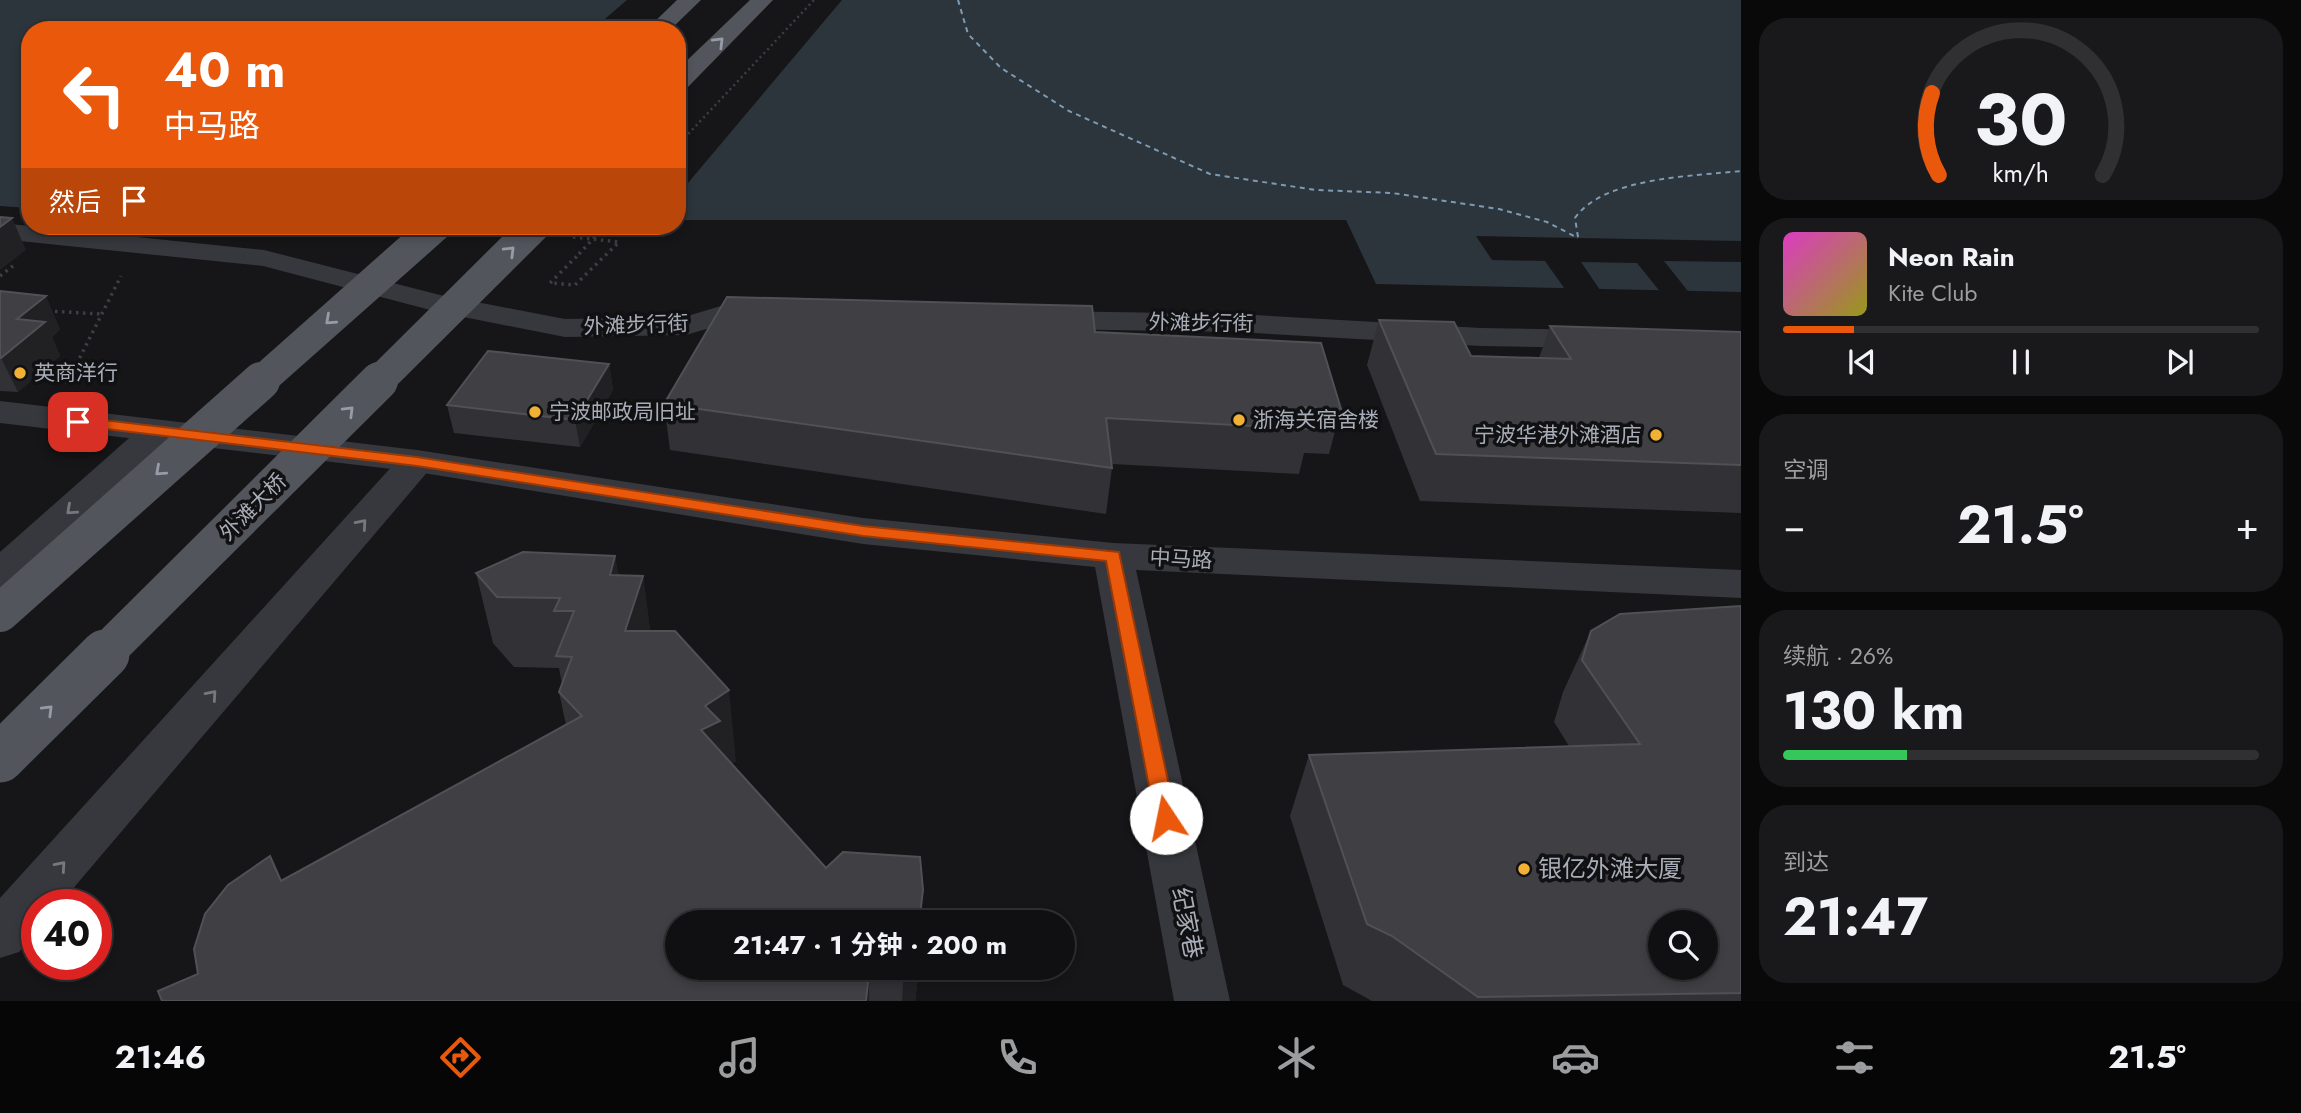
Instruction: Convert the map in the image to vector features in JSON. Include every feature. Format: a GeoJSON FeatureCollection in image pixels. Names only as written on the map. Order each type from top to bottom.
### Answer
{"type":"FeatureCollection","features":[{"type":"Feature","properties":{"kind":"main road"},"geometry":{"type":"LineString","coordinates":[[667,21],[690,0]]}},
{"type":"Feature","properties":{"kind":"main road"},"geometry":{"type":"LineString","coordinates":[[686,75],[762,0]]}},
{"type":"Feature","properties":{"kind":"main road"},"geometry":{"type":"LineString","coordinates":[[0,613],[426,235]]}},
{"type":"Feature","properties":{"kind":"main road","name":"外滩大桥"},"geometry":{"type":"LineString","coordinates":[[0,758],[526,235]]}},
{"type":"Feature","properties":{"kind":"street","name":"外滩步行街"},"geometry":{"type":"LineString","coordinates":[[0,231],[21,233]]}},
{"type":"Feature","properties":{"kind":"street","name":"外滩步行街"},"geometry":{"type":"LineString","coordinates":[[37,235],[264,258],[438,303],[565,328],[686,326],[721,315],[790,316]]}},
{"type":"Feature","properties":{"kind":"street","name":"外滩步行街"},"geometry":{"type":"LineString","coordinates":[[1027,320],[1237,323],[1482,337],[1619,339]]}},
{"type":"Feature","properties":{"kind":"street","name":"中马路"},"geometry":{"type":"LineString","coordinates":[[0,412],[417,461],[863,531],[1113,556],[1741,584]]}},
{"type":"Feature","properties":{"kind":"street"},"geometry":{"type":"LineString","coordinates":[[0,574],[158,432]]}},
{"type":"Feature","properties":{"kind":"street"},"geometry":{"type":"LineString","coordinates":[[0,935],[417,461]]}},
{"type":"Feature","properties":{"kind":"street","name":"纪家巷"},"geometry":{"type":"LineString","coordinates":[[1113,556],[1202,1001]]}},
{"type":"Feature","properties":{"kind":"path"},"geometry":{"type":"LineString","coordinates":[[686,136],[814,0]]}},
{"type":"Feature","properties":{"kind":"path"},"geometry":{"type":"LineString","coordinates":[[579,254],[597,235]]}},
{"type":"Feature","properties":{"kind":"path"},"geometry":{"type":"LineString","coordinates":[[51,418],[116,281],[125,272],[178,250]]}},
{"type":"Feature","properties":{"kind":"path"},"geometry":{"type":"LineString","coordinates":[[37,310],[100,314]]}},
{"type":"Feature","properties":{"kind":"shaded area"},"geometry":{"type":"Polygon","coordinates":[[[0,0],[1741,0],[1741,292],[1376,284],[1346,220],[686,220],[686,21],[21,21],[21,207],[0,206],[0,0]]]}},
{"type":"Feature","properties":{"kind":"pier"},"geometry":{"type":"Polygon","coordinates":[[[627,0],[842,0],[686,185],[686,21],[602,21],[627,0]]]}},
{"type":"Feature","properties":{"kind":"pier"},"geometry":{"type":"Polygon","coordinates":[[[1476,236],[1741,241],[1741,262],[1664,261],[1691,295],[1662,294],[1637,263],[1581,262],[1602,293],[1567,292],[1545,261],[1492,260],[1476,236]]]}},
{"type":"Feature","properties":{"kind":"building"},"geometry":{"type":"Polygon","coordinates":[[[0,217],[12,218],[0,227],[0,217]]]}},
{"type":"Feature","properties":{"kind":"building"},"geometry":{"type":"Polygon","coordinates":[[[0,291],[46,296],[17,319],[45,322],[1,358],[0,358],[0,291]]]}},
{"type":"Feature","properties":{"kind":"building"},"geometry":{"type":"Polygon","coordinates":[[[727,297],[1092,306],[1095,332],[1321,343],[1341,409],[1305,407],[1310,429],[1106,418],[1112,468],[664,404],[727,297]]]}},
{"type":"Feature","properties":{"kind":"building"},"geometry":{"type":"Polygon","coordinates":[[[1379,320],[1454,322],[1471,356],[1571,359],[1550,326],[1741,332],[1741,465],[1436,454],[1379,320]]]}},
{"type":"Feature","properties":{"kind":"building"},"geometry":{"type":"Polygon","coordinates":[[[488,351],[609,364],[575,420],[447,405],[488,351]]]}},
{"type":"Feature","properties":{"kind":"building"},"geometry":{"type":"Polygon","coordinates":[[[523,552],[615,556],[610,575],[643,576],[625,631],[675,631],[729,690],[705,706],[720,721],[701,730],[826,868],[843,852],[920,857],[923,890],[920,910],[665,910],[665,980],[868,980],[866,1001],[162,1001],[158,991],[198,974],[194,949],[205,914],[228,885],[270,856],[281,881],[582,716],[559,692],[572,657],[556,656],[574,611],[554,611],[560,598],[497,597],[476,573],[523,552]]]}},
{"type":"Feature","properties":{"kind":"building","name":"银亿外滩大厦"},"geometry":{"type":"Polygon","coordinates":[[[1741,606],[1741,993],[1478,997],[1392,936],[1367,924],[1309,755],[1640,744],[1582,660],[1591,631],[1620,614],[1741,606]]]}},
{"type":"Feature","properties":{"kind":"ferry route"},"geometry":{"type":"LineString","coordinates":[[958,0],[968,34],[1001,68],[1069,111],[1210,174],[1316,190],[1392,193],[1499,209],[1547,222],[1578,238]]}},
{"type":"Feature","properties":{"kind":"ferry route"},"geometry":{"type":"LineString","coordinates":[[1578,237],[1575,218],[1588,204],[1606,194],[1651,181],[1741,171]]}},
{"type":"Feature","properties":{"kind":"place","name":"英商洋行"},"geometry":{"type":"Point","coordinates":[20,373]}},
{"type":"Feature","properties":{"kind":"place","name":"宁波邮政局旧址"},"geometry":{"type":"Point","coordinates":[535,412]}},
{"type":"Feature","properties":{"kind":"place","name":"浙海关宿舍楼"},"geometry":{"type":"Point","coordinates":[1239,420]}},
{"type":"Feature","properties":{"kind":"place","name":"宁波华港外滩酒店"},"geometry":{"type":"Point","coordinates":[1656,435]}},
{"type":"Feature","properties":{"kind":"place","name":"银亿外滩大厦"},"geometry":{"type":"Point","coordinates":[1524,869]}},
{"type":"Feature","properties":{"kind":"route"},"geometry":{"type":"LineString","coordinates":[[78,422],[417,461],[863,531],[1113,556],[1166,818]]}}]}
